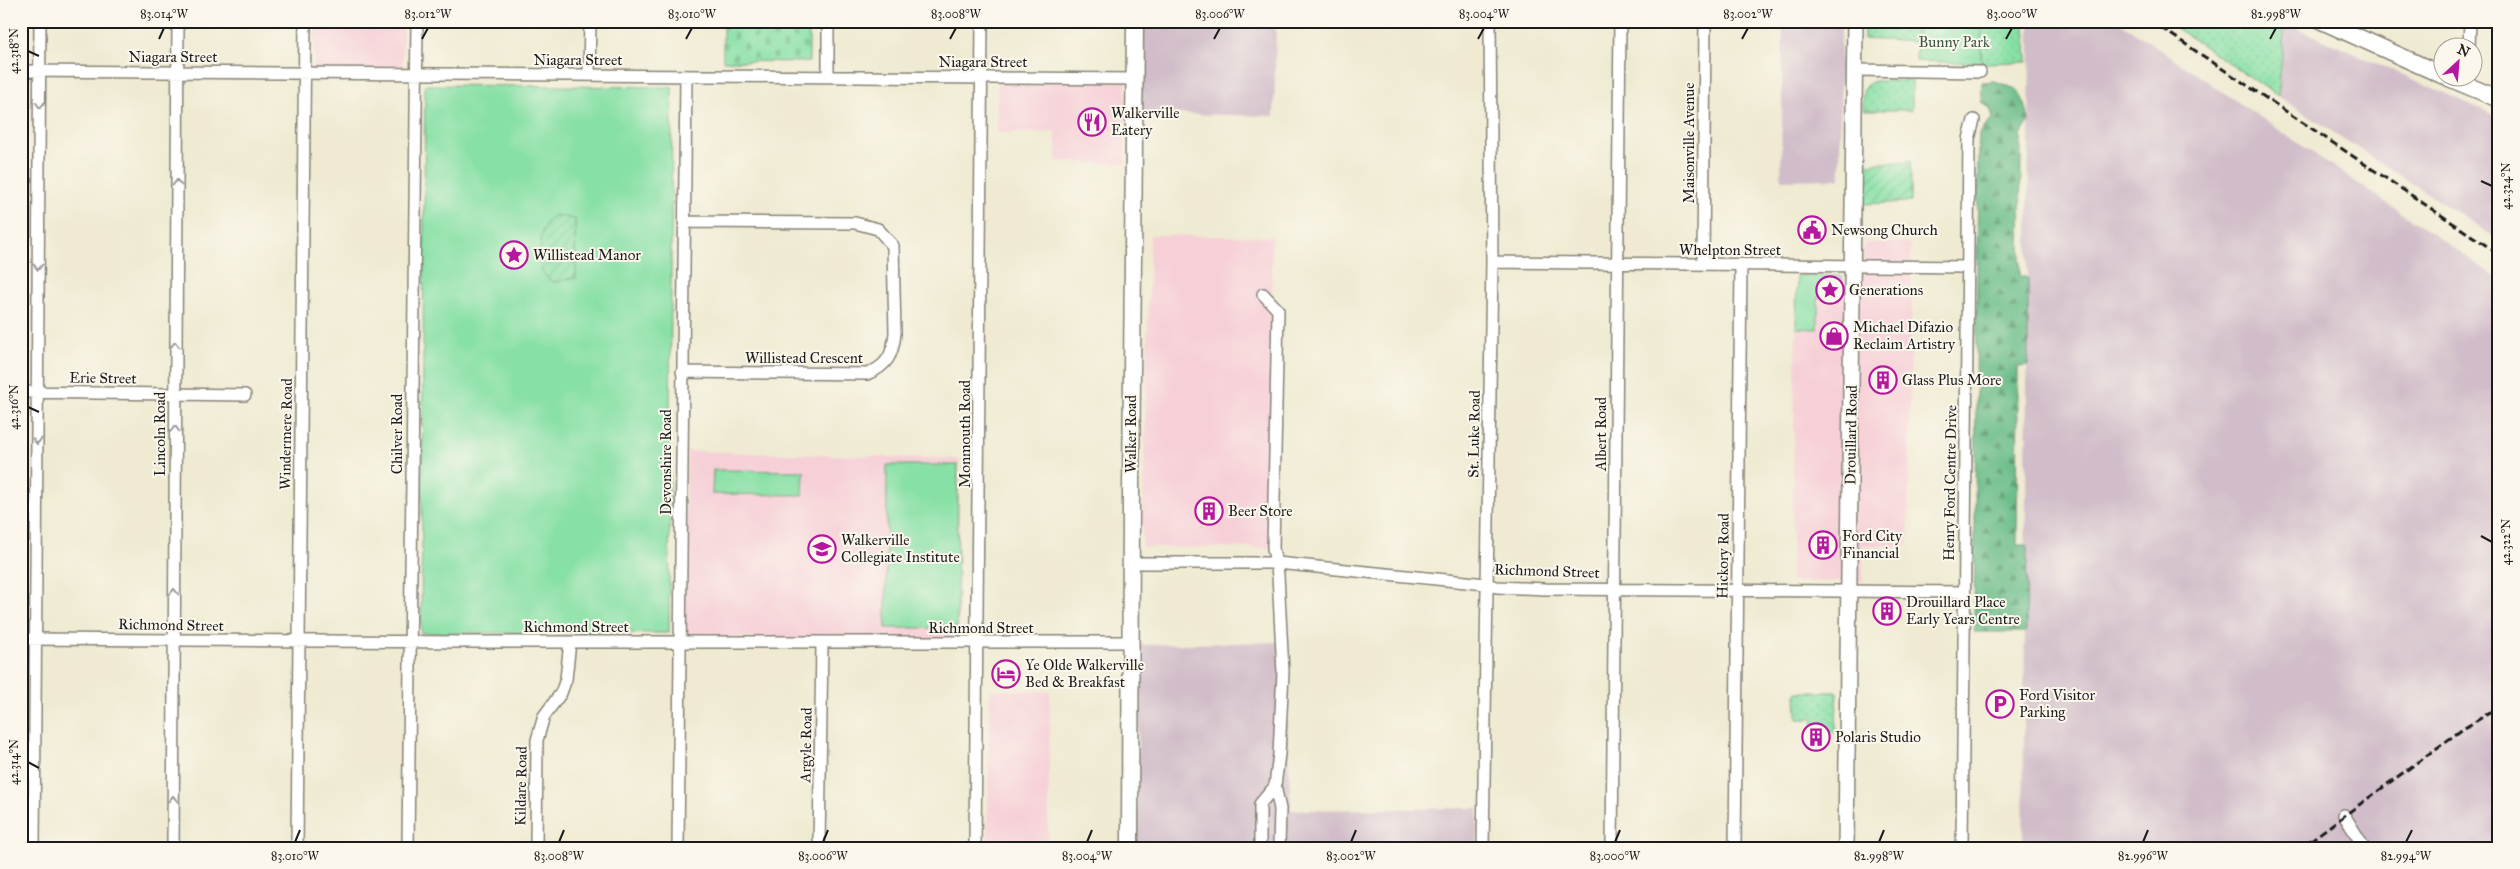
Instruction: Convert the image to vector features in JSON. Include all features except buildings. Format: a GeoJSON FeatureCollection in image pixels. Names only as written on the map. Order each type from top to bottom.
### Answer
{"type":"FeatureCollection","features":[{"type":"Feature","properties":{"kind":"main road","name":"Walker Road"},"geometry":{"type":"LineString","coordinates":[[1130,848],[1136,21]]}},
{"type":"Feature","properties":{"kind":"main road"},"geometry":{"type":"LineString","coordinates":[[2322,21],[2348,27],[2432,70]]}},
{"type":"Feature","properties":{"kind":"main road"},"geometry":{"type":"LineString","coordinates":[[2479,88],[2499,100]]}},
{"type":"Feature","properties":{"kind":"street"},"geometry":{"type":"LineString","coordinates":[[34,848],[40,21]]}},
{"type":"Feature","properties":{"kind":"street","name":"Lincoln Road"},"geometry":{"type":"LineString","coordinates":[[173,848],[178,21]]}},
{"type":"Feature","properties":{"kind":"street","name":"Windermere Road"},"geometry":{"type":"LineString","coordinates":[[297,848],[305,21]]}},
{"type":"Feature","properties":{"kind":"street","name":"Chilver Road"},"geometry":{"type":"LineString","coordinates":[[408,848],[412,642],[417,21]]}},
{"type":"Feature","properties":{"kind":"street"},"geometry":{"type":"LineString","coordinates":[[589,75],[590,21]]}},
{"type":"Feature","properties":{"kind":"street"},"geometry":{"type":"LineString","coordinates":[[828,21],[828,77]]}},
{"type":"Feature","properties":{"kind":"street","name":"Monmouth Road"},"geometry":{"type":"LineString","coordinates":[[975,848],[982,21]]}},
{"type":"Feature","properties":{"kind":"street","name":"St. Luke Road"},"geometry":{"type":"LineString","coordinates":[[1483,848],[1492,262],[1490,21]]}},
{"type":"Feature","properties":{"kind":"street","name":"Albert Road"},"geometry":{"type":"LineString","coordinates":[[1612,848],[1620,21]]}},
{"type":"Feature","properties":{"kind":"street","name":"Maisonville Avenue"},"geometry":{"type":"LineString","coordinates":[[1703,264],[1705,21]]}},
{"type":"Feature","properties":{"kind":"street","name":"Drouillard Road"},"geometry":{"type":"LineString","coordinates":[[1846,848],[1855,21]]}},
{"type":"Feature","properties":{"kind":"street"},"geometry":{"type":"LineString","coordinates":[[2469,38],[2470,21]]}},
{"type":"Feature","properties":{"kind":"street"},"geometry":{"type":"LineString","coordinates":[[1855,70],[1980,72]]}},
{"type":"Feature","properties":{"kind":"street","name":"Niagara Street"},"geometry":{"type":"LineString","coordinates":[[21,71],[828,77],[982,76],[1135,79]]}},
{"type":"Feature","properties":{"kind":"street","name":"Devonshire Road"},"geometry":{"type":"LineString","coordinates":[[678,848],[686,76]]}},
{"type":"Feature","properties":{"kind":"street","name":"Henry Ford Centre Drive"},"geometry":{"type":"LineString","coordinates":[[1962,848],[1969,139],[1974,120]]}},
{"type":"Feature","properties":{"kind":"street","name":"Willistead Crescent"},"geometry":{"type":"LineString","coordinates":[[682,372],[867,374],[880,369],[889,360],[894,347],[895,333],[893,246],[878,230],[854,223],[684,222]]}},
{"type":"Feature","properties":{"kind":"street","name":"Whelpton Street"},"geometry":{"type":"LineString","coordinates":[[1492,262],[1968,266]]}},
{"type":"Feature","properties":{"kind":"street","name":"Hickory Road"},"geometry":{"type":"LineString","coordinates":[[1735,848],[1741,265]]}},
{"type":"Feature","properties":{"kind":"street"},"geometry":{"type":"LineString","coordinates":[[1263,294],[1278,310],[1273,548],[1277,563],[1283,672],[1279,754],[1274,786],[1280,809],[1279,848]]}},
{"type":"Feature","properties":{"kind":"street","name":"Erie Street"},"geometry":{"type":"LineString","coordinates":[[21,392],[245,395]]}},
{"type":"Feature","properties":{"kind":"street","name":"Richmond Street"},"geometry":{"type":"LineString","coordinates":[[1131,562],[1277,563],[1486,584],[1497,587],[1546,589],[1964,592]]}},
{"type":"Feature","properties":{"kind":"street","name":"Richmond Street"},"geometry":{"type":"LineString","coordinates":[[21,639],[680,643],[1131,642]]}},
{"type":"Feature","properties":{"kind":"street","name":"Kildare Road"},"geometry":{"type":"LineString","coordinates":[[536,848],[537,740],[544,716],[561,693],[566,680],[570,642]]}},
{"type":"Feature","properties":{"kind":"street","name":"Argyle Road"},"geometry":{"type":"LineString","coordinates":[[819,848],[822,642]]}},
{"type":"Feature","properties":{"kind":"street"},"geometry":{"type":"LineString","coordinates":[[1260,848],[1260,804],[1274,786]]}},
{"type":"Feature","properties":{"kind":"street"},"geometry":{"type":"LineString","coordinates":[[2344,815],[2362,844],[2360,848]]}},
{"type":"Feature","properties":{"kind":"shaded area"},"geometry":{"type":"Polygon","coordinates":[[[315,21],[403,21],[403,73],[314,71],[315,21]]]}},
{"type":"Feature","properties":{"kind":"shaded area"},"geometry":{"type":"Polygon","coordinates":[[[1143,21],[1276,21],[1274,116],[1141,113],[1143,21]]]}},
{"type":"Feature","properties":{"kind":"shaded area"},"geometry":{"type":"Polygon","coordinates":[[[1783,21],[1841,21],[1840,179],[1781,180],[1783,21]]]}},
{"type":"Feature","properties":{"kind":"shaded area"},"geometry":{"type":"Polygon","coordinates":[[[2030,21],[2118,21],[2499,279],[2499,848],[2023,848],[2030,21]]]}},
{"type":"Feature","properties":{"kind":"shaded area"},"geometry":{"type":"Polygon","coordinates":[[[2285,23],[2499,117],[2499,240],[2278,96],[2285,23]]]}},
{"type":"Feature","properties":{"kind":"shaded area"},"geometry":{"type":"Polygon","coordinates":[[[997,77],[1126,79],[1125,164],[1056,161],[1056,132],[997,133],[997,77]]]}},
{"type":"Feature","properties":{"kind":"shaded area"},"geometry":{"type":"Polygon","coordinates":[[[1150,235],[1272,237],[1273,548],[1142,547],[1150,235]]]}},
{"type":"Feature","properties":{"kind":"shaded area"},"geometry":{"type":"Polygon","coordinates":[[[1864,243],[1910,243],[1912,275],[1908,546],[1863,545],[1863,581],[1791,582],[1796,328],[1818,329],[1818,297],[1841,297],[1842,276],[1863,275],[1864,243]]]}},
{"type":"Feature","properties":{"kind":"shaded area"},"geometry":{"type":"Polygon","coordinates":[[[21,409],[26,409],[26,447],[21,447],[21,409]]]}},
{"type":"Feature","properties":{"kind":"shaded area","name":"Walkerville Collegiate Institute"},"geometry":{"type":"Polygon","coordinates":[[[686,451],[959,459],[959,641],[685,637],[686,451]]]}},
{"type":"Feature","properties":{"kind":"shaded area"},"geometry":{"type":"Polygon","coordinates":[[[1282,642],[1291,810],[1478,808],[1477,848],[1136,848],[1140,645],[1282,642]]]}},
{"type":"Feature","properties":{"kind":"shaded area"},"geometry":{"type":"Polygon","coordinates":[[[990,690],[1050,691],[1048,848],[987,848],[990,690]]]}},
{"type":"Feature","properties":{"kind":"green space"},"geometry":{"type":"Polygon","coordinates":[[[723,21],[809,21],[809,62],[723,61],[723,21]]]}},
{"type":"Feature","properties":{"kind":"green space"},"geometry":{"type":"Polygon","coordinates":[[[1864,21],[1917,21],[1917,42],[1864,39],[1864,21]]]}},
{"type":"Feature","properties":{"kind":"green space","name":"Bunny Park"},"geometry":{"type":"Polygon","coordinates":[[[1917,21],[1981,21],[1981,63],[1916,61],[1917,21]]]}},
{"type":"Feature","properties":{"kind":"green space"},"geometry":{"type":"Polygon","coordinates":[[[1981,21],[2025,21],[2027,62],[1981,63],[1981,21]]]}},
{"type":"Feature","properties":{"kind":"green space"},"geometry":{"type":"Polygon","coordinates":[[[2166,21],[2285,23],[2278,96],[2166,21]]]}},
{"type":"Feature","properties":{"kind":"green space"},"geometry":{"type":"Polygon","coordinates":[[[1875,81],[1912,81],[1912,110],[1863,110],[1863,92],[1867,85],[1875,81]]]}},
{"type":"Feature","properties":{"kind":"green space"},"geometry":{"type":"Polygon","coordinates":[[[1994,81],[2010,87],[2019,94],[2023,99],[2029,121],[2021,135],[2020,276],[2028,278],[2028,366],[2018,367],[2017,545],[2027,545],[2026,632],[1974,632],[1978,152],[1979,134],[1993,117],[1990,108],[1981,102],[1982,82],[1994,81]]]}},
{"type":"Feature","properties":{"kind":"green space"},"geometry":{"type":"Polygon","coordinates":[[[425,85],[672,87],[669,633],[421,633],[425,85]]]}},
{"type":"Feature","properties":{"kind":"green space"},"geometry":{"type":"Polygon","coordinates":[[[1911,161],[1911,202],[1863,204],[1863,164],[1911,161]]]}},
{"type":"Feature","properties":{"kind":"green space"},"geometry":{"type":"Polygon","coordinates":[[[555,215],[575,219],[576,278],[557,282],[550,280],[541,270],[542,232],[549,219],[555,215]]]}},
{"type":"Feature","properties":{"kind":"green space"},"geometry":{"type":"Polygon","coordinates":[[[1797,275],[1842,276],[1841,297],[1818,297],[1818,329],[1796,328],[1797,275]]]}},
{"type":"Feature","properties":{"kind":"green space"},"geometry":{"type":"Polygon","coordinates":[[[887,465],[958,465],[957,628],[886,628],[887,465]]]}},
{"type":"Feature","properties":{"kind":"green space"},"geometry":{"type":"Polygon","coordinates":[[[713,470],[804,471],[803,495],[712,494],[713,470]]]}},
{"type":"Feature","properties":{"kind":"green space"},"geometry":{"type":"Polygon","coordinates":[[[1796,692],[1837,692],[1836,732],[1812,732],[1813,719],[1797,719],[1796,692]]]}},
{"type":"Feature","properties":{"kind":"railway"},"geometry":{"type":"LineString","coordinates":[[2151,21],[2499,254]]}},
{"type":"Feature","properties":{"kind":"railway"},"geometry":{"type":"LineString","coordinates":[[2300,848],[2463,729],[2499,707]]}},
{"type":"Feature","properties":{"kind":"place","name":"Walkerville Eatery"},"geometry":{"type":"Point","coordinates":[1092,122]}},
{"type":"Feature","properties":{"kind":"place","name":"Newsong Church"},"geometry":{"type":"Point","coordinates":[1812,230]}},
{"type":"Feature","properties":{"kind":"place","name":"Willistead Manor"},"geometry":{"type":"Point","coordinates":[514,255]}},
{"type":"Feature","properties":{"kind":"place","name":"Generations"},"geometry":{"type":"Point","coordinates":[1830,290]}},
{"type":"Feature","properties":{"kind":"place","name":"Michael Difazio Reclaim Artistry"},"geometry":{"type":"Point","coordinates":[1834,336]}},
{"type":"Feature","properties":{"kind":"place","name":"Glass Plus More"},"geometry":{"type":"Point","coordinates":[1883,380]}},
{"type":"Feature","properties":{"kind":"place","name":"Beer Store"},"geometry":{"type":"Point","coordinates":[1209,511]}},
{"type":"Feature","properties":{"kind":"place","name":"Ford City Financial"},"geometry":{"type":"Point","coordinates":[1823,545]}},
{"type":"Feature","properties":{"kind":"place","name":"Walkerville Collegiate Institute"},"geometry":{"type":"Point","coordinates":[822,549]}},
{"type":"Feature","properties":{"kind":"place","name":"Drouillard Place Early Years Centre"},"geometry":{"type":"Point","coordinates":[1887,611]}},
{"type":"Feature","properties":{"kind":"place","name":"Ye Olde Walkerville Bed & Breakfast"},"geometry":{"type":"Point","coordinates":[1006,674]}},
{"type":"Feature","properties":{"kind":"place","name":"Ford Visitor Parking"},"geometry":{"type":"Point","coordinates":[2000,704]}},
{"type":"Feature","properties":{"kind":"place","name":"Polaris Studio"},"geometry":{"type":"Point","coordinates":[1816,737]}}]}
